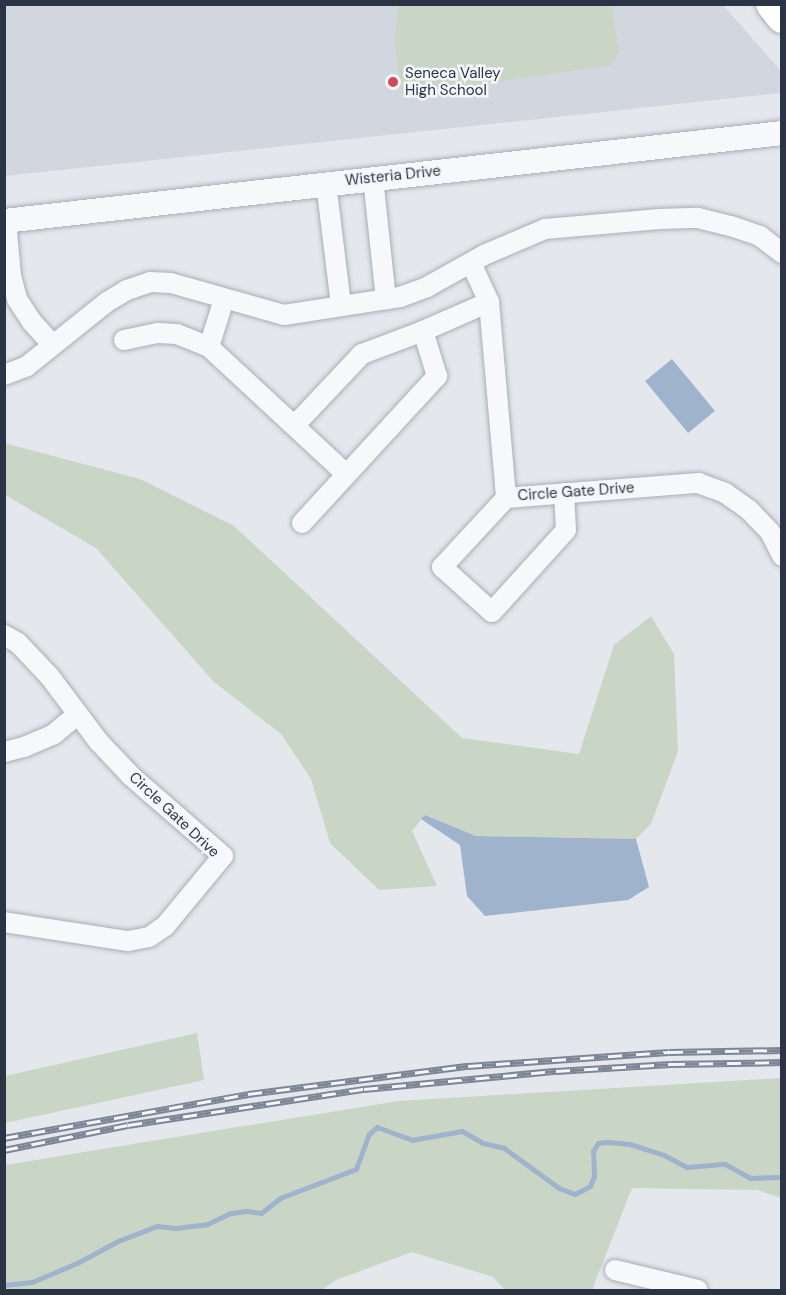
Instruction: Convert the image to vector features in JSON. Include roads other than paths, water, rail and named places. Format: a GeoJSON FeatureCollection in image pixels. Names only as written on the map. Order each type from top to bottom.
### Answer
{"type":"FeatureCollection","features":[{"type":"Feature","properties":{"kind":"main road"},"geometry":{"type":"LineString","coordinates":[[771,4],[782,18]]}},
{"type":"Feature","properties":{"kind":"street","name":"Wisteria Drive"},"geometry":{"type":"LineString","coordinates":[[5,221],[326,183],[782,134]]}},
{"type":"Feature","properties":{"kind":"street"},"geometry":{"type":"LineString","coordinates":[[373,178],[386,299]]}},
{"type":"Feature","properties":{"kind":"street"},"geometry":{"type":"LineString","coordinates":[[326,183],[341,305]]}},
{"type":"Feature","properties":{"kind":"street"},"geometry":{"type":"LineString","coordinates":[[4,375],[27,366],[107,302],[127,290],[150,282],[171,283],[284,315],[386,299],[427,287],[471,263],[545,229],[660,219],[698,218],[731,226],[760,236],[782,253]]}},
{"type":"Feature","properties":{"kind":"street"},"geometry":{"type":"LineString","coordinates":[[5,221],[10,276],[17,299],[53,345]]}},
{"type":"Feature","properties":{"kind":"street","name":"Circle Gate Drive"},"geometry":{"type":"LineString","coordinates":[[471,263],[489,302],[506,498],[698,483],[725,493],[749,510],[770,532],[782,556]]}},
{"type":"Feature","properties":{"kind":"street"},"geometry":{"type":"LineString","coordinates":[[209,347],[224,299]]}},
{"type":"Feature","properties":{"kind":"street"},"geometry":{"type":"LineString","coordinates":[[295,425],[362,354],[423,331],[489,302]]}},
{"type":"Feature","properties":{"kind":"street"},"geometry":{"type":"LineString","coordinates":[[302,523],[437,375],[423,331]]}},
{"type":"Feature","properties":{"kind":"street"},"geometry":{"type":"LineString","coordinates":[[124,340],[158,333],[177,334],[209,347],[346,474]]}},
{"type":"Feature","properties":{"kind":"street"},"geometry":{"type":"LineString","coordinates":[[506,498],[442,567],[492,612],[566,530],[564,493]]}},
{"type":"Feature","properties":{"kind":"street","name":"Circle Gate Drive"},"geometry":{"type":"LineString","coordinates":[[4,635],[18,643],[50,677],[78,715],[131,776],[223,856],[165,926],[149,937],[128,941],[4,922]]}},
{"type":"Feature","properties":{"kind":"street"},"geometry":{"type":"LineString","coordinates":[[4,752],[24,747],[54,734],[78,715]]}},
{"type":"Feature","properties":{"kind":"street"},"geometry":{"type":"LineString","coordinates":[[615,1270],[698,1290]]}},
{"type":"Feature","properties":{"kind":"water"},"geometry":{"type":"Polygon","coordinates":[[[672,359],[715,411],[688,433],[645,381],[672,359]]]}},
{"type":"Feature","properties":{"kind":"water"},"geometry":{"type":"Polygon","coordinates":[[[425,815],[476,836],[636,839],[649,887],[628,900],[485,916],[467,896],[460,845],[421,819],[425,815]]]}},
{"type":"Feature","properties":{"kind":"waterway"},"geometry":{"type":"LineString","coordinates":[[4,1285],[32,1282],[77,1263],[118,1241],[157,1226],[176,1228],[207,1224],[231,1213],[246,1211],[261,1213],[280,1198],[356,1169],[369,1134],[377,1127],[412,1140],[462,1131],[483,1143],[504,1148],[559,1188],[575,1194],[590,1186],[594,1176],[593,1151],[598,1143],[607,1142],[630,1144],[664,1155],[687,1167],[725,1164],[750,1178],[782,1177]]}},
{"type":"Feature","properties":{"kind":"railway"},"geometry":{"type":"LineString","coordinates":[[4,1138],[248,1094],[468,1066],[669,1052],[782,1050]]}},
{"type":"Feature","properties":{"kind":"railway"},"geometry":{"type":"LineString","coordinates":[[4,1150],[128,1125],[364,1089],[556,1071],[671,1064],[782,1062]]}},
{"type":"Feature","properties":{"kind":"place","name":"Seneca Valley High School"},"geometry":{"type":"Point","coordinates":[393,82]}}]}
